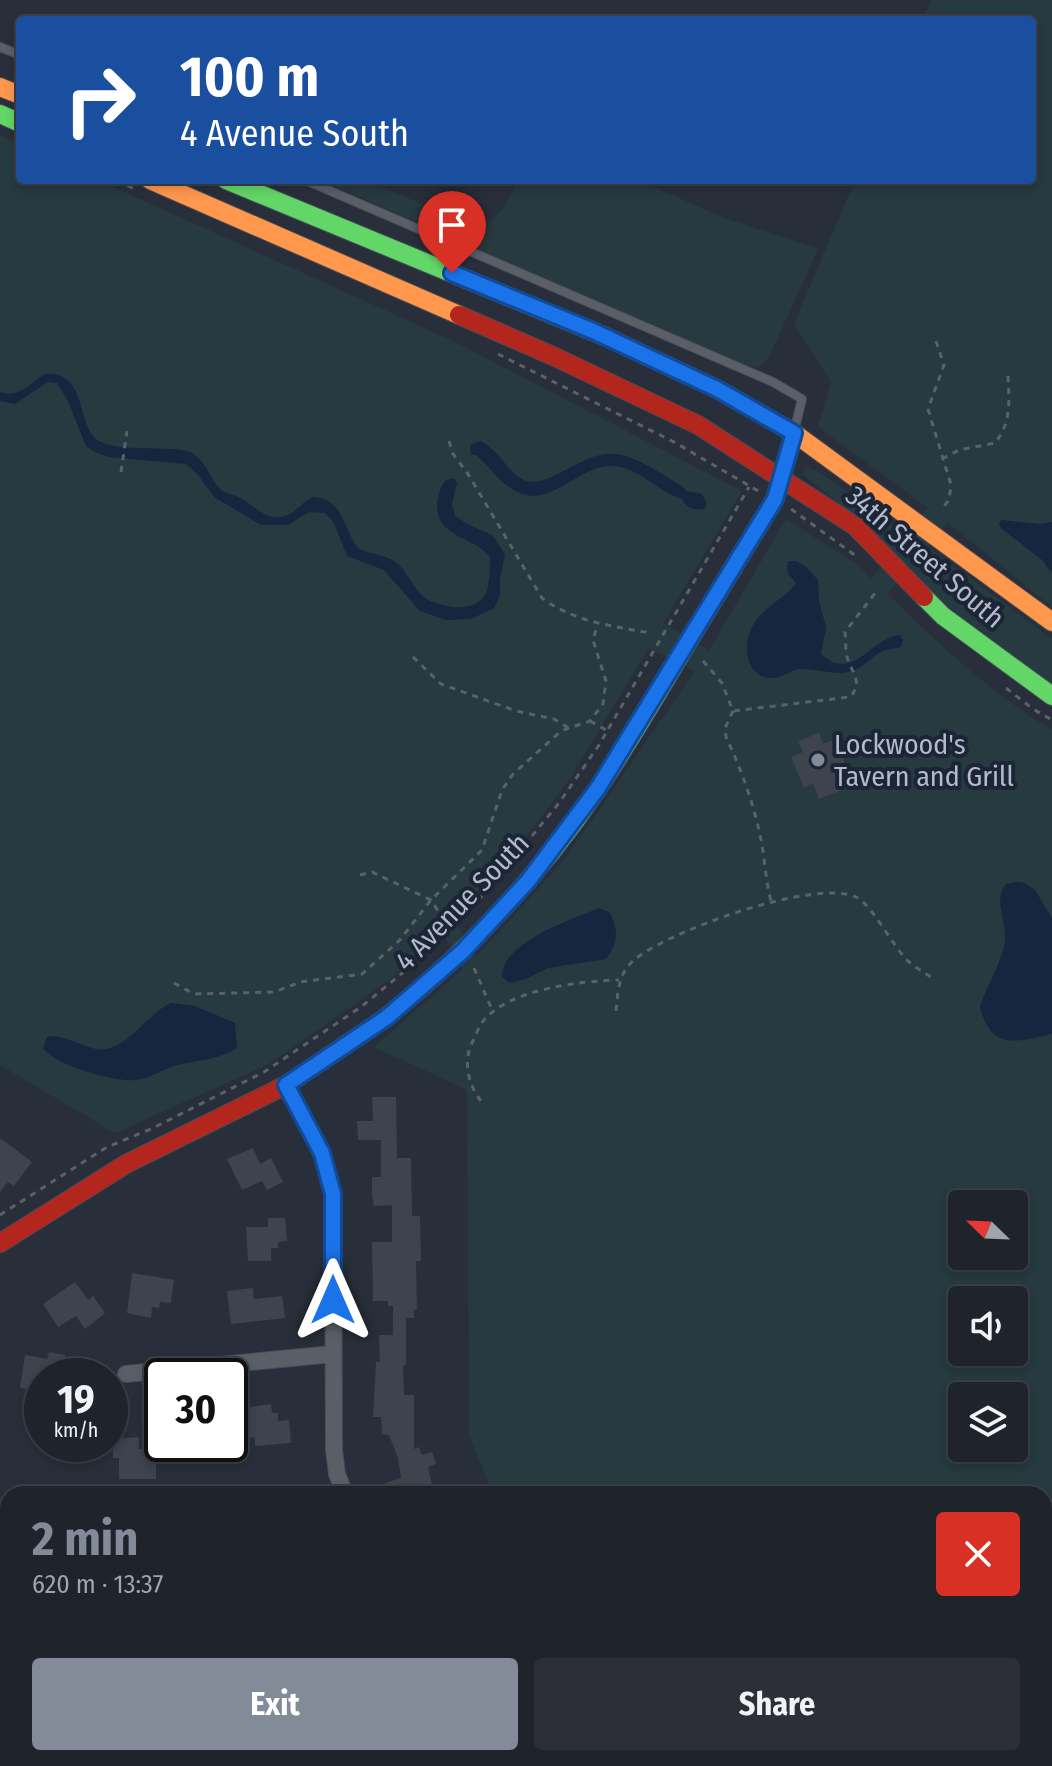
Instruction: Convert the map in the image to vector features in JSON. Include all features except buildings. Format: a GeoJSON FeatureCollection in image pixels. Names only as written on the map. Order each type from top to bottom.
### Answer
{"type":"FeatureCollection","features":[{"type":"Feature","properties":{"kind":"main road","name":"34th Street South"},"geometry":{"type":"LineString","coordinates":[[236,184],[593,331],[717,389],[794,433],[1052,622]]}},
{"type":"Feature","properties":{"kind":"main road","name":"34th Street South"},"geometry":{"type":"LineString","coordinates":[[147,187],[553,356],[698,425],[855,526],[943,616],[1052,696]]}},
{"type":"Feature","properties":{"kind":"main road","name":"4 Avenue South"},"geometry":{"type":"LineString","coordinates":[[0,1243],[126,1164],[286,1085],[386,1018],[463,951],[528,881],[598,788],[775,499],[794,433]]}},
{"type":"Feature","properties":{"kind":"street"},"geometry":{"type":"LineString","coordinates":[[286,1085],[322,1153],[333,1194],[334,1450],[342,1486]]}},
{"type":"Feature","properties":{"kind":"street"},"geometry":{"type":"LineString","coordinates":[[128,1374],[333,1354]]}},
{"type":"Feature","properties":{"kind":"lane"},"geometry":{"type":"LineString","coordinates":[[314,184],[773,382],[802,399],[794,433]]}},
{"type":"Feature","properties":{"kind":"path"},"geometry":{"type":"LineString","coordinates":[[936,341],[944,365],[928,409],[951,485],[949,500],[941,510]]}},
{"type":"Feature","properties":{"kind":"path"},"geometry":{"type":"LineString","coordinates":[[0,1215],[107,1147],[151,1129],[264,1072],[361,1007],[406,970],[485,893],[520,852],[599,745],[749,487],[674,442],[492,351]]}},
{"type":"Feature","properties":{"kind":"path"},"geometry":{"type":"LineString","coordinates":[[942,459],[959,450],[995,443],[1004,433],[1010,412],[1008,375]]}},
{"type":"Feature","properties":{"kind":"path"},"geometry":{"type":"LineString","coordinates":[[121,472],[127,431]]}},
{"type":"Feature","properties":{"kind":"path"},"geometry":{"type":"LineString","coordinates":[[449,441],[453,454],[542,598],[560,612],[650,633]]}},
{"type":"Feature","properties":{"kind":"path"},"geometry":{"type":"LineString","coordinates":[[733,711],[850,697],[858,680],[847,658],[845,632],[876,592]]}},
{"type":"Feature","properties":{"kind":"path"},"geometry":{"type":"LineString","coordinates":[[174,983],[194,994],[275,992],[300,982],[362,974],[399,941],[431,900],[482,850],[502,790],[513,774],[561,731],[572,730],[590,721],[603,704],[606,681],[593,640],[598,623]]}},
{"type":"Feature","properties":{"kind":"path"},"geometry":{"type":"LineString","coordinates":[[413,657],[441,684],[516,711],[554,719],[572,730]]}},
{"type":"Feature","properties":{"kind":"path"},"geometry":{"type":"LineString","coordinates":[[703,661],[722,683],[733,711],[725,728],[726,737],[750,796],[771,901]]}},
{"type":"Feature","properties":{"kind":"path"},"geometry":{"type":"LineString","coordinates":[[360,875],[372,872],[431,900],[477,973],[493,1012]]}},
{"type":"Feature","properties":{"kind":"path"},"geometry":{"type":"LineString","coordinates":[[616,1011],[619,980],[632,961],[660,943],[727,915],[771,901],[837,893],[858,898],[908,962],[932,978]]}},
{"type":"Feature","properties":{"kind":"path"},"geometry":{"type":"LineString","coordinates":[[481,1101],[468,1077],[467,1052],[483,1021],[493,1012],[547,988],[586,981],[619,980]]}},
{"type":"Feature","properties":{"kind":"shaded area"},"geometry":{"type":"Polygon","coordinates":[[[931,0],[1052,0],[1052,607],[948,523],[928,546],[1052,639],[1052,687],[980,634],[907,570],[888,594],[966,667],[1052,730],[1052,1486],[490,1486],[469,1434],[467,1090],[374,1047],[463,969],[441,931],[388,981],[269,1064],[115,1133],[0,1065],[0,135],[16,142],[16,184],[107,184],[455,342],[742,491],[663,623],[709,650],[786,519],[858,565],[871,579],[892,553],[863,523],[803,475],[804,469],[808,467],[817,471],[908,533],[928,508],[818,427],[831,381],[794,324],[853,184],[1036,184],[1036,16],[925,16],[931,0]],[[649,648],[569,780],[518,848],[453,918],[476,957],[564,860],[695,671],[649,648]]]}},
{"type":"Feature","properties":{"kind":"shaded area"},"geometry":{"type":"Polygon","coordinates":[[[330,184],[376,184],[469,225],[495,216],[505,205],[515,184],[648,184],[724,218],[818,249],[769,357],[758,368],[733,361],[330,184]]]}},
{"type":"Feature","properties":{"kind":"water"},"geometry":{"type":"Polygon","coordinates":[[[45,374],[58,375],[73,387],[88,428],[101,442],[190,452],[200,459],[221,490],[273,517],[288,515],[313,497],[323,499],[342,516],[358,548],[394,561],[427,599],[444,606],[463,607],[480,601],[485,595],[490,557],[449,530],[438,515],[441,488],[446,480],[454,478],[457,483],[452,504],[455,516],[492,535],[505,554],[500,596],[494,608],[471,619],[446,620],[420,611],[384,570],[347,556],[334,523],[325,513],[309,512],[288,525],[261,525],[214,497],[186,464],[108,457],[93,451],[86,446],[57,383],[48,382],[15,404],[0,401],[0,392],[19,392],[45,374]]]}},
{"type":"Feature","properties":{"kind":"water"},"geometry":{"type":"Polygon","coordinates":[[[480,441],[494,450],[515,474],[527,481],[548,479],[595,456],[622,455],[653,469],[686,491],[702,494],[707,504],[704,509],[691,508],[682,499],[642,476],[616,466],[589,471],[552,491],[526,495],[507,486],[476,455],[471,455],[470,445],[480,441]]]}},
{"type":"Feature","properties":{"kind":"water"},"geometry":{"type":"Polygon","coordinates":[[[1001,520],[1040,524],[1052,522],[1052,573],[1041,559],[1002,529],[999,524],[1001,520]]]}},
{"type":"Feature","properties":{"kind":"water"},"geometry":{"type":"Polygon","coordinates":[[[789,561],[805,566],[818,580],[819,601],[826,627],[821,654],[832,662],[852,662],[880,643],[900,635],[903,640],[901,647],[883,651],[852,671],[834,673],[799,669],[774,678],[757,674],[747,652],[749,635],[761,614],[796,583],[788,574],[789,561]]]}},
{"type":"Feature","properties":{"kind":"water"},"geometry":{"type":"Polygon","coordinates":[[[1025,883],[1035,890],[1052,918],[1052,1034],[1016,1041],[998,1037],[991,1031],[980,1007],[1004,947],[1000,903],[1002,890],[1006,884],[1025,883]]]}},
{"type":"Feature","properties":{"kind":"water"},"geometry":{"type":"Polygon","coordinates":[[[599,908],[610,913],[616,931],[615,942],[606,959],[548,968],[510,983],[502,977],[505,964],[525,943],[557,925],[599,908]]]}},
{"type":"Feature","properties":{"kind":"water"},"geometry":{"type":"Polygon","coordinates":[[[171,1003],[195,1006],[235,1023],[237,1048],[147,1077],[126,1080],[72,1067],[43,1048],[47,1037],[53,1036],[96,1049],[107,1049],[126,1040],[171,1003]]]}},
{"type":"Feature","properties":{"kind":"traffic: fast"},"geometry":{"type":"LineString","coordinates":[[0,114],[16,121]]}},
{"type":"Feature","properties":{"kind":"traffic: fast"},"geometry":{"type":"LineString","coordinates":[[236,184],[606,337]]}},
{"type":"Feature","properties":{"kind":"traffic: fast"},"geometry":{"type":"LineString","coordinates":[[924,597],[943,616],[1052,696]]}},
{"type":"Feature","properties":{"kind":"traffic: fast"},"geometry":{"type":"LineString","coordinates":[[384,1019],[473,940],[552,851],[613,766],[704,616]]}},
{"type":"Feature","properties":{"kind":"traffic: slow"},"geometry":{"type":"LineString","coordinates":[[0,87],[16,93]]}},
{"type":"Feature","properties":{"kind":"traffic: slow"},"geometry":{"type":"LineString","coordinates":[[159,184],[459,315]]}},
{"type":"Feature","properties":{"kind":"traffic: slow"},"geometry":{"type":"LineString","coordinates":[[606,337],[717,389],[794,433],[1052,622]]}},
{"type":"Feature","properties":{"kind":"traffic: jam"},"geometry":{"type":"LineString","coordinates":[[459,315],[698,425],[855,526],[924,597]]}},
{"type":"Feature","properties":{"kind":"traffic: jam"},"geometry":{"type":"LineString","coordinates":[[704,616],[775,499],[794,433]]}},
{"type":"Feature","properties":{"kind":"traffic: jam"},"geometry":{"type":"LineString","coordinates":[[0,1243],[126,1164],[286,1085],[384,1019]]}},
{"type":"Feature","properties":{"kind":"place","name":"Lockwood's Tavern and Grill"},"geometry":{"type":"Point","coordinates":[818,760]}},
{"type":"Feature","properties":{"kind":"route"},"geometry":{"type":"LineString","coordinates":[[333,1300],[333,1194],[322,1153],[286,1085],[386,1018],[463,951],[528,881],[598,788],[626,745],[775,499],[794,433],[717,389],[593,331],[452,273]]}}]}
